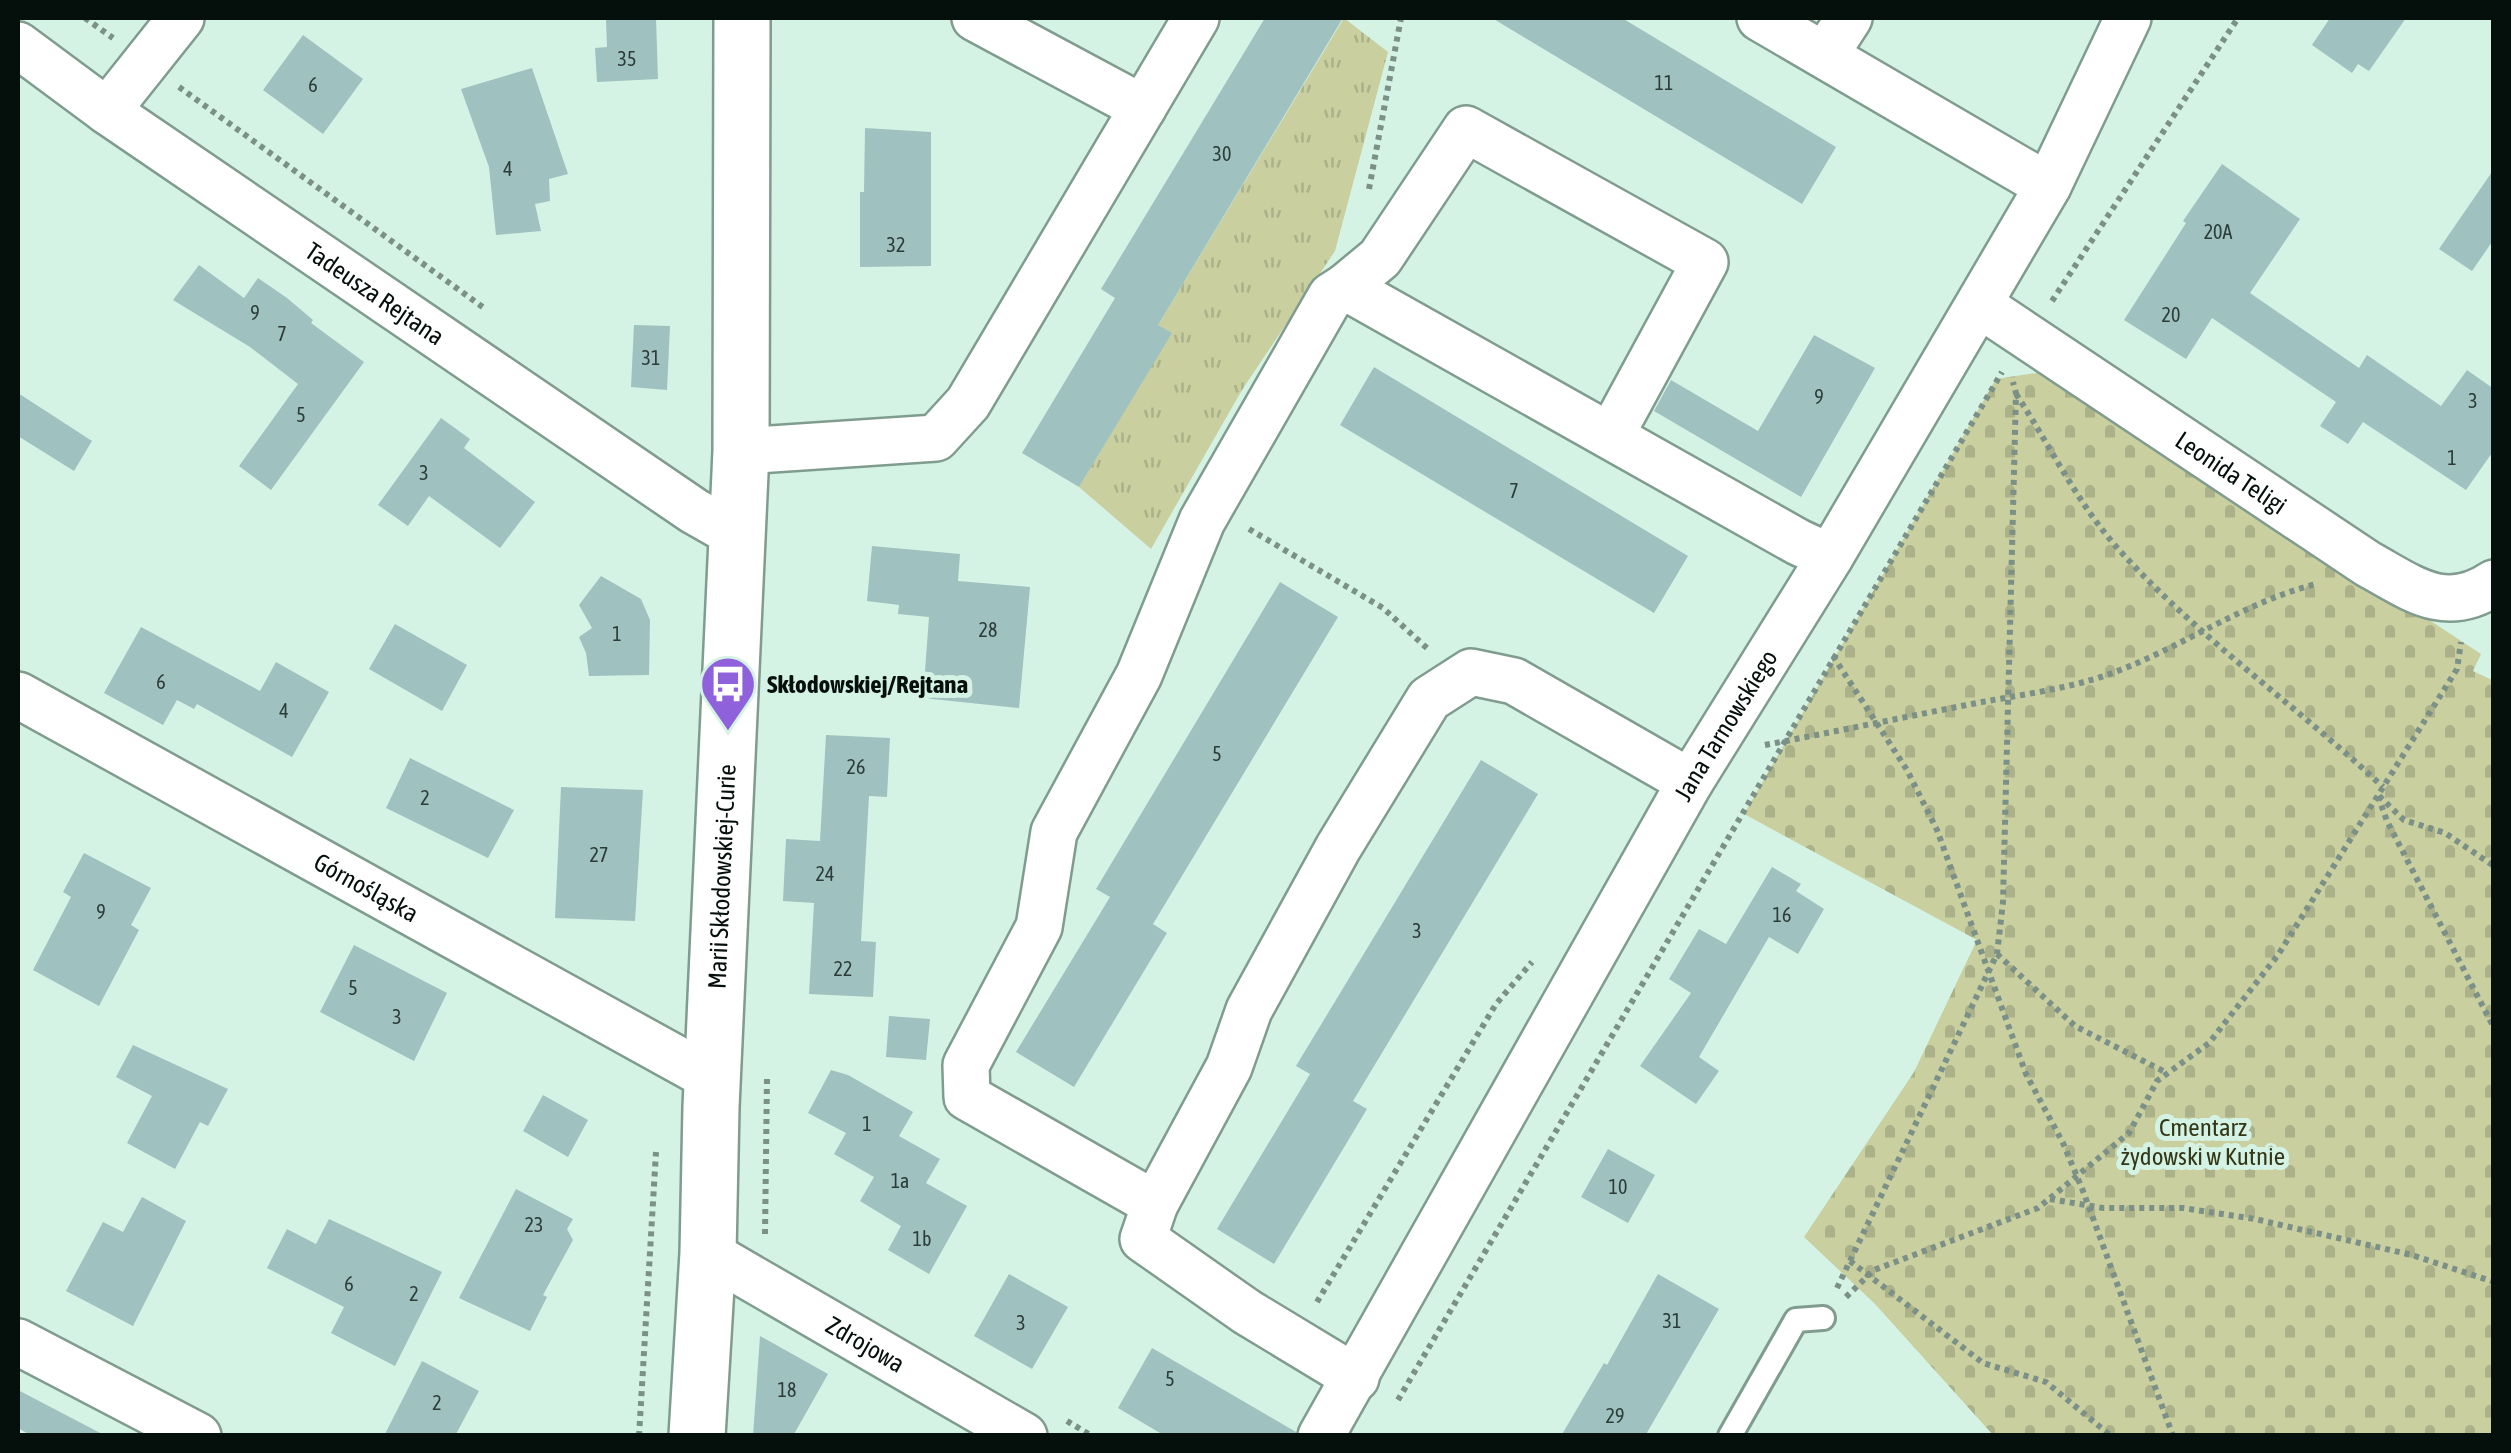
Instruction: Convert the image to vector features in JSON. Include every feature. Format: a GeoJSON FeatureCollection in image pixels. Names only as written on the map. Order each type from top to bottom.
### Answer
{"type":"FeatureCollection","features":[{"type":"Feature","properties":{"kind":"street"},"geometry":{"type":"LineString","coordinates":[[108,111],[181,18]]}},
{"type":"Feature","properties":{"kind":"street","name":"Marii Skłodowskiej-Curie"},"geometry":{"type":"LineString","coordinates":[[697,1436],[741,451],[742,18]]}},
{"type":"Feature","properties":{"kind":"street"},"geometry":{"type":"LineString","coordinates":[[975,18],[1143,108]]}},
{"type":"Feature","properties":{"kind":"street"},"geometry":{"type":"LineString","coordinates":[[741,451],[936,438],[968,403],[1196,18]]}},
{"type":"Feature","properties":{"kind":"street"},"geometry":{"type":"LineString","coordinates":[[1760,18],[1837,36],[2048,186]]}},
{"type":"Feature","properties":{"kind":"street","name":"Jana Tarnowskiego"},"geometry":{"type":"LineString","coordinates":[[1321,1436],[1690,782],[1830,557],[2048,186],[2128,18]]}},
{"type":"Feature","properties":{"kind":"street","name":"Tadeusza Rejtana"},"geometry":{"type":"LineString","coordinates":[[18,45],[108,111],[694,511],[738,536]]}},
{"type":"Feature","properties":{"kind":"street"},"geometry":{"type":"LineString","coordinates":[[1155,1204],[967,1097],[966,1065],[1039,927],[1054,832],[1139,675],[1202,521],[1330,296],[1380,258],[1466,129],[1705,262],[1611,436]]}},
{"type":"Feature","properties":{"kind":"street"},"geometry":{"type":"LineString","coordinates":[[1346,287],[1830,557]]}},
{"type":"Feature","properties":{"kind":"street","name":"Leonida Teligi"},"geometry":{"type":"LineString","coordinates":[[1980,305],[2368,564],[2432,598],[2477,589]]}},
{"type":"Feature","properties":{"kind":"street"},"geometry":{"type":"LineString","coordinates":[[1356,1378],[1246,1312],[1142,1239],[1155,1204],[1230,1067],[1249,1010],[1338,848],[1429,699],[1470,672],[1514,681],[1690,782]]}},
{"type":"Feature","properties":{"kind":"street","name":"Górnośląska"},"geometry":{"type":"LineString","coordinates":[[18,695],[713,1079]]}},
{"type":"Feature","properties":{"kind":"street","name":"Zdrojowa"},"geometry":{"type":"LineString","coordinates":[[708,1253],[1024,1436]]}},
{"type":"Feature","properties":{"kind":"street"},"geometry":{"type":"LineString","coordinates":[[18,1342],[198,1436]]}},
{"type":"Feature","properties":{"kind":"lane"},"geometry":{"type":"LineString","coordinates":[[1730,1436],[1796,1320],[1823,1318]]}},
{"type":"Feature","properties":{"kind":"path"},"geometry":{"type":"LineString","coordinates":[[86,18],[490,312]]}},
{"type":"Feature","properties":{"kind":"path"},"geometry":{"type":"LineString","coordinates":[[2030,337],[2238,18]]}},
{"type":"Feature","properties":{"kind":"path"},"geometry":{"type":"LineString","coordinates":[[1398,1402],[2008,362],[2016,392],[2065,479],[2121,552],[2383,787]]}},
{"type":"Feature","properties":{"kind":"path"},"geometry":{"type":"LineString","coordinates":[[1823,1318],[1997,954],[2003,902],[2016,392]]}},
{"type":"Feature","properties":{"kind":"path"},"geometry":{"type":"LineString","coordinates":[[1238,522],[1383,608],[1448,667],[1457,682]]}},
{"type":"Feature","properties":{"kind":"path"},"geometry":{"type":"LineString","coordinates":[[1758,746],[2111,674],[2290,590],[2321,583]]}},
{"type":"Feature","properties":{"kind":"path"},"geometry":{"type":"LineString","coordinates":[[1823,1318],[1874,1270],[2038,1208],[2129,1133],[2156,1081],[2209,1042],[2278,955],[2457,670],[2463,630],[2477,589]]}},
{"type":"Feature","properties":{"kind":"path"},"geometry":{"type":"LineString","coordinates":[[1799,607],[1907,770],[1937,830],[2026,1074],[2076,1174],[2173,1436]]}},
{"type":"Feature","properties":{"kind":"path"},"geometry":{"type":"LineString","coordinates":[[2378,795],[2404,820],[2445,834],[2494,866]]}},
{"type":"Feature","properties":{"kind":"path"},"geometry":{"type":"LineString","coordinates":[[2378,795],[2386,821],[2494,1028]]}},
{"type":"Feature","properties":{"kind":"path"},"geometry":{"type":"LineString","coordinates":[[1295,1341],[1496,1004],[1532,964],[1541,947]]}},
{"type":"Feature","properties":{"kind":"path"},"geometry":{"type":"LineString","coordinates":[[1997,954],[2075,1026],[2167,1074]]}},
{"type":"Feature","properties":{"kind":"path"},"geometry":{"type":"LineString","coordinates":[[639,1436],[656,1144]]}},
{"type":"Feature","properties":{"kind":"path"},"geometry":{"type":"LineString","coordinates":[[2049,1198],[2139,1210],[2183,1208],[2256,1219],[2412,1255],[2494,1282]]}},
{"type":"Feature","properties":{"kind":"path"},"geometry":{"type":"LineString","coordinates":[[1850,1261],[1983,1363],[2046,1382],[2111,1436]]}},
{"type":"Feature","properties":{"kind":"green space"},"geometry":{"type":"Polygon","coordinates":[[[1344,18],[1388,52],[1335,251],[1242,390],[1151,549],[1079,487],[1171,333],[1158,325],[1344,18]]]}},
{"type":"Feature","properties":{"kind":"green space","name":"Cmentarz żydowski w Kutnie"},"geometry":{"type":"Polygon","coordinates":[[[2050,371],[2481,654],[2473,671],[2494,681],[2493,1435],[1993,1435],[1875,1304],[1804,1237],[1914,1072],[1977,940],[1744,814],[1996,379],[2050,371]]]}},
{"type":"Feature","properties":{"kind":"building"},"geometry":{"type":"Polygon","coordinates":[[[656,18],[658,79],[597,82],[595,48],[607,47],[606,20],[656,18]]]}},
{"type":"Feature","properties":{"kind":"building"},"geometry":{"type":"Polygon","coordinates":[[[1265,18],[1343,18],[1158,325],[1172,333],[1079,487],[1022,453],[1115,298],[1101,289],[1265,18]]]}},
{"type":"Feature","properties":{"kind":"building"},"geometry":{"type":"Polygon","coordinates":[[[1492,18],[1622,18],[1836,147],[1802,204],[1492,18]]]}},
{"type":"Feature","properties":{"kind":"building"},"geometry":{"type":"Polygon","coordinates":[[[2330,18],[2406,18],[2369,71],[2358,64],[2352,73],[2312,45],[2330,18]]]}},
{"type":"Feature","properties":{"kind":"building"},"geometry":{"type":"Polygon","coordinates":[[[303,35],[363,79],[323,134],[263,90],[303,35]]]}},
{"type":"Feature","properties":{"kind":"building"},"geometry":{"type":"Polygon","coordinates":[[[532,68],[568,174],[549,179],[550,201],[535,204],[541,231],[496,235],[489,167],[461,89],[532,68]]]}},
{"type":"Feature","properties":{"kind":"building"},"geometry":{"type":"Polygon","coordinates":[[[865,128],[931,132],[931,266],[860,267],[865,128]]]}},
{"type":"Feature","properties":{"kind":"building"},"geometry":{"type":"Polygon","coordinates":[[[2222,164],[2300,219],[2250,293],[2359,368],[2367,355],[2441,406],[2467,370],[2494,389],[2494,450],[2466,490],[2363,422],[2348,444],[2320,426],[2336,402],[2212,318],[2186,359],[2124,320],[2222,164]]]}},
{"type":"Feature","properties":{"kind":"building"},"geometry":{"type":"Polygon","coordinates":[[[2494,169],[2494,239],[2472,271],[2439,249],[2494,169]]]}},
{"type":"Feature","properties":{"kind":"building"},"geometry":{"type":"Polygon","coordinates":[[[199,265],[244,298],[258,278],[364,362],[271,490],[239,466],[298,384],[250,347],[173,300],[199,265]]]}},
{"type":"Feature","properties":{"kind":"building"},"geometry":{"type":"Polygon","coordinates":[[[634,325],[670,326],[667,390],[631,387],[634,325]]]}},
{"type":"Feature","properties":{"kind":"building"},"geometry":{"type":"Polygon","coordinates":[[[1814,335],[1875,368],[1801,497],[1654,411],[1671,380],[1758,431],[1814,335]]]}},
{"type":"Feature","properties":{"kind":"building"},"geometry":{"type":"Polygon","coordinates":[[[1374,367],[1688,556],[1654,613],[1340,425],[1374,367]]]}},
{"type":"Feature","properties":{"kind":"building"},"geometry":{"type":"Polygon","coordinates":[[[18,393],[92,441],[74,471],[18,436],[18,393]]]}},
{"type":"Feature","properties":{"kind":"building"},"geometry":{"type":"Polygon","coordinates":[[[441,418],[470,439],[464,448],[535,502],[500,548],[429,496],[408,526],[378,505],[441,418]]]}},
{"type":"Feature","properties":{"kind":"building"},"geometry":{"type":"Polygon","coordinates":[[[872,546],[960,554],[958,581],[1030,587],[1019,708],[923,698],[929,617],[898,614],[899,605],[867,601],[872,546]]]}},
{"type":"Feature","properties":{"kind":"building"},"geometry":{"type":"Polygon","coordinates":[[[601,576],[641,599],[650,620],[649,675],[589,676],[579,637],[592,628],[579,605],[601,576]]]}},
{"type":"Feature","properties":{"kind":"building"},"geometry":{"type":"Polygon","coordinates":[[[1280,582],[1338,617],[1153,924],[1167,933],[1074,1087],[1016,1052],[1110,897],[1096,889],[1280,582]]]}},
{"type":"Feature","properties":{"kind":"building"},"geometry":{"type":"Polygon","coordinates":[[[395,624],[467,665],[442,711],[369,669],[395,624]]]}},
{"type":"Feature","properties":{"kind":"building"},"geometry":{"type":"Polygon","coordinates":[[[141,627],[260,691],[276,662],[329,692],[292,757],[197,704],[194,709],[177,700],[163,725],[104,693],[141,627]]]}},
{"type":"Feature","properties":{"kind":"building"},"geometry":{"type":"Polygon","coordinates":[[[826,735],[890,738],[887,797],[869,796],[861,941],[876,942],[873,997],[809,994],[814,903],[783,901],[786,839],[820,841],[826,735]]]}},
{"type":"Feature","properties":{"kind":"building"},"geometry":{"type":"Polygon","coordinates":[[[410,758],[514,810],[488,858],[386,808],[410,758]]]}},
{"type":"Feature","properties":{"kind":"building"},"geometry":{"type":"Polygon","coordinates":[[[1481,760],[1538,794],[1353,1101],[1367,1109],[1274,1264],[1217,1229],[1310,1074],[1296,1066],[1481,760]]]}},
{"type":"Feature","properties":{"kind":"building"},"geometry":{"type":"Polygon","coordinates":[[[561,787],[643,790],[635,921],[555,918],[561,787]]]}},
{"type":"Feature","properties":{"kind":"building"},"geometry":{"type":"Polygon","coordinates":[[[84,853],[151,888],[131,925],[139,930],[99,1006],[33,970],[71,897],[63,892],[84,853]]]}},
{"type":"Feature","properties":{"kind":"building"},"geometry":{"type":"Polygon","coordinates":[[[1772,867],[1801,884],[1796,891],[1824,909],[1798,954],[1769,937],[1699,1057],[1719,1071],[1696,1104],[1640,1066],[1691,993],[1669,979],[1699,929],[1726,944],[1772,867]]]}},
{"type":"Feature","properties":{"kind":"building"},"geometry":{"type":"Polygon","coordinates":[[[354,945],[447,993],[414,1061],[320,1012],[354,945]]]}},
{"type":"Feature","properties":{"kind":"building"},"geometry":{"type":"Polygon","coordinates":[[[889,1016],[930,1019],[926,1060],[886,1057],[889,1016]]]}},
{"type":"Feature","properties":{"kind":"building"},"geometry":{"type":"Polygon","coordinates":[[[133,1045],[228,1089],[208,1126],[200,1122],[175,1169],[127,1143],[152,1096],[116,1077],[133,1045]]]}},
{"type":"Feature","properties":{"kind":"building"},"geometry":{"type":"Polygon","coordinates":[[[831,1070],[848,1075],[913,1112],[899,1136],[940,1159],[926,1183],[967,1206],[929,1274],[888,1250],[901,1226],[860,1201],[874,1177],[834,1154],[846,1133],[808,1113],[831,1070]]]}},
{"type":"Feature","properties":{"kind":"building"},"geometry":{"type":"Polygon","coordinates":[[[543,1095],[588,1120],[568,1157],[523,1131],[543,1095]]]}},
{"type":"Feature","properties":{"kind":"building"},"geometry":{"type":"Polygon","coordinates":[[[1608,1149],[1655,1175],[1628,1223],[1581,1197],[1608,1149]]]}},
{"type":"Feature","properties":{"kind":"building"},"geometry":{"type":"Polygon","coordinates":[[[516,1189],[573,1219],[567,1229],[573,1240],[543,1295],[547,1297],[530,1331],[459,1298],[516,1189]]]}},
{"type":"Feature","properties":{"kind":"building"},"geometry":{"type":"Polygon","coordinates":[[[142,1197],[186,1221],[133,1326],[66,1291],[103,1222],[123,1232],[142,1197]]]}},
{"type":"Feature","properties":{"kind":"building"},"geometry":{"type":"Polygon","coordinates":[[[329,1219],[442,1272],[395,1366],[331,1333],[344,1307],[267,1268],[287,1229],[316,1244],[329,1219]]]}},
{"type":"Feature","properties":{"kind":"building"},"geometry":{"type":"Polygon","coordinates":[[[1009,1274],[1068,1307],[1032,1369],[974,1336],[1009,1274]]]}},
{"type":"Feature","properties":{"kind":"building"},"geometry":{"type":"Polygon","coordinates":[[[1658,1274],[1719,1309],[1645,1436],[1561,1436],[1604,1363],[1607,1365],[1658,1274]]]}},
{"type":"Feature","properties":{"kind":"building"},"geometry":{"type":"Polygon","coordinates":[[[760,1336],[828,1374],[793,1436],[753,1436],[760,1336]]]}},
{"type":"Feature","properties":{"kind":"building"},"geometry":{"type":"Polygon","coordinates":[[[1152,1348],[1296,1432],[1295,1436],[1165,1436],[1118,1408],[1152,1348]]]}},
{"type":"Feature","properties":{"kind":"building"},"geometry":{"type":"Polygon","coordinates":[[[422,1361],[479,1391],[455,1436],[384,1436],[422,1361]]]}},
{"type":"Feature","properties":{"kind":"building"},"geometry":{"type":"Polygon","coordinates":[[[18,1390],[106,1436],[32,1436],[18,1428],[18,1390]]]}},
{"type":"Feature","properties":{"kind":"place","name":"Skłodowskiej/Rejtana"},"geometry":{"type":"Point","coordinates":[728,733]}}]}
